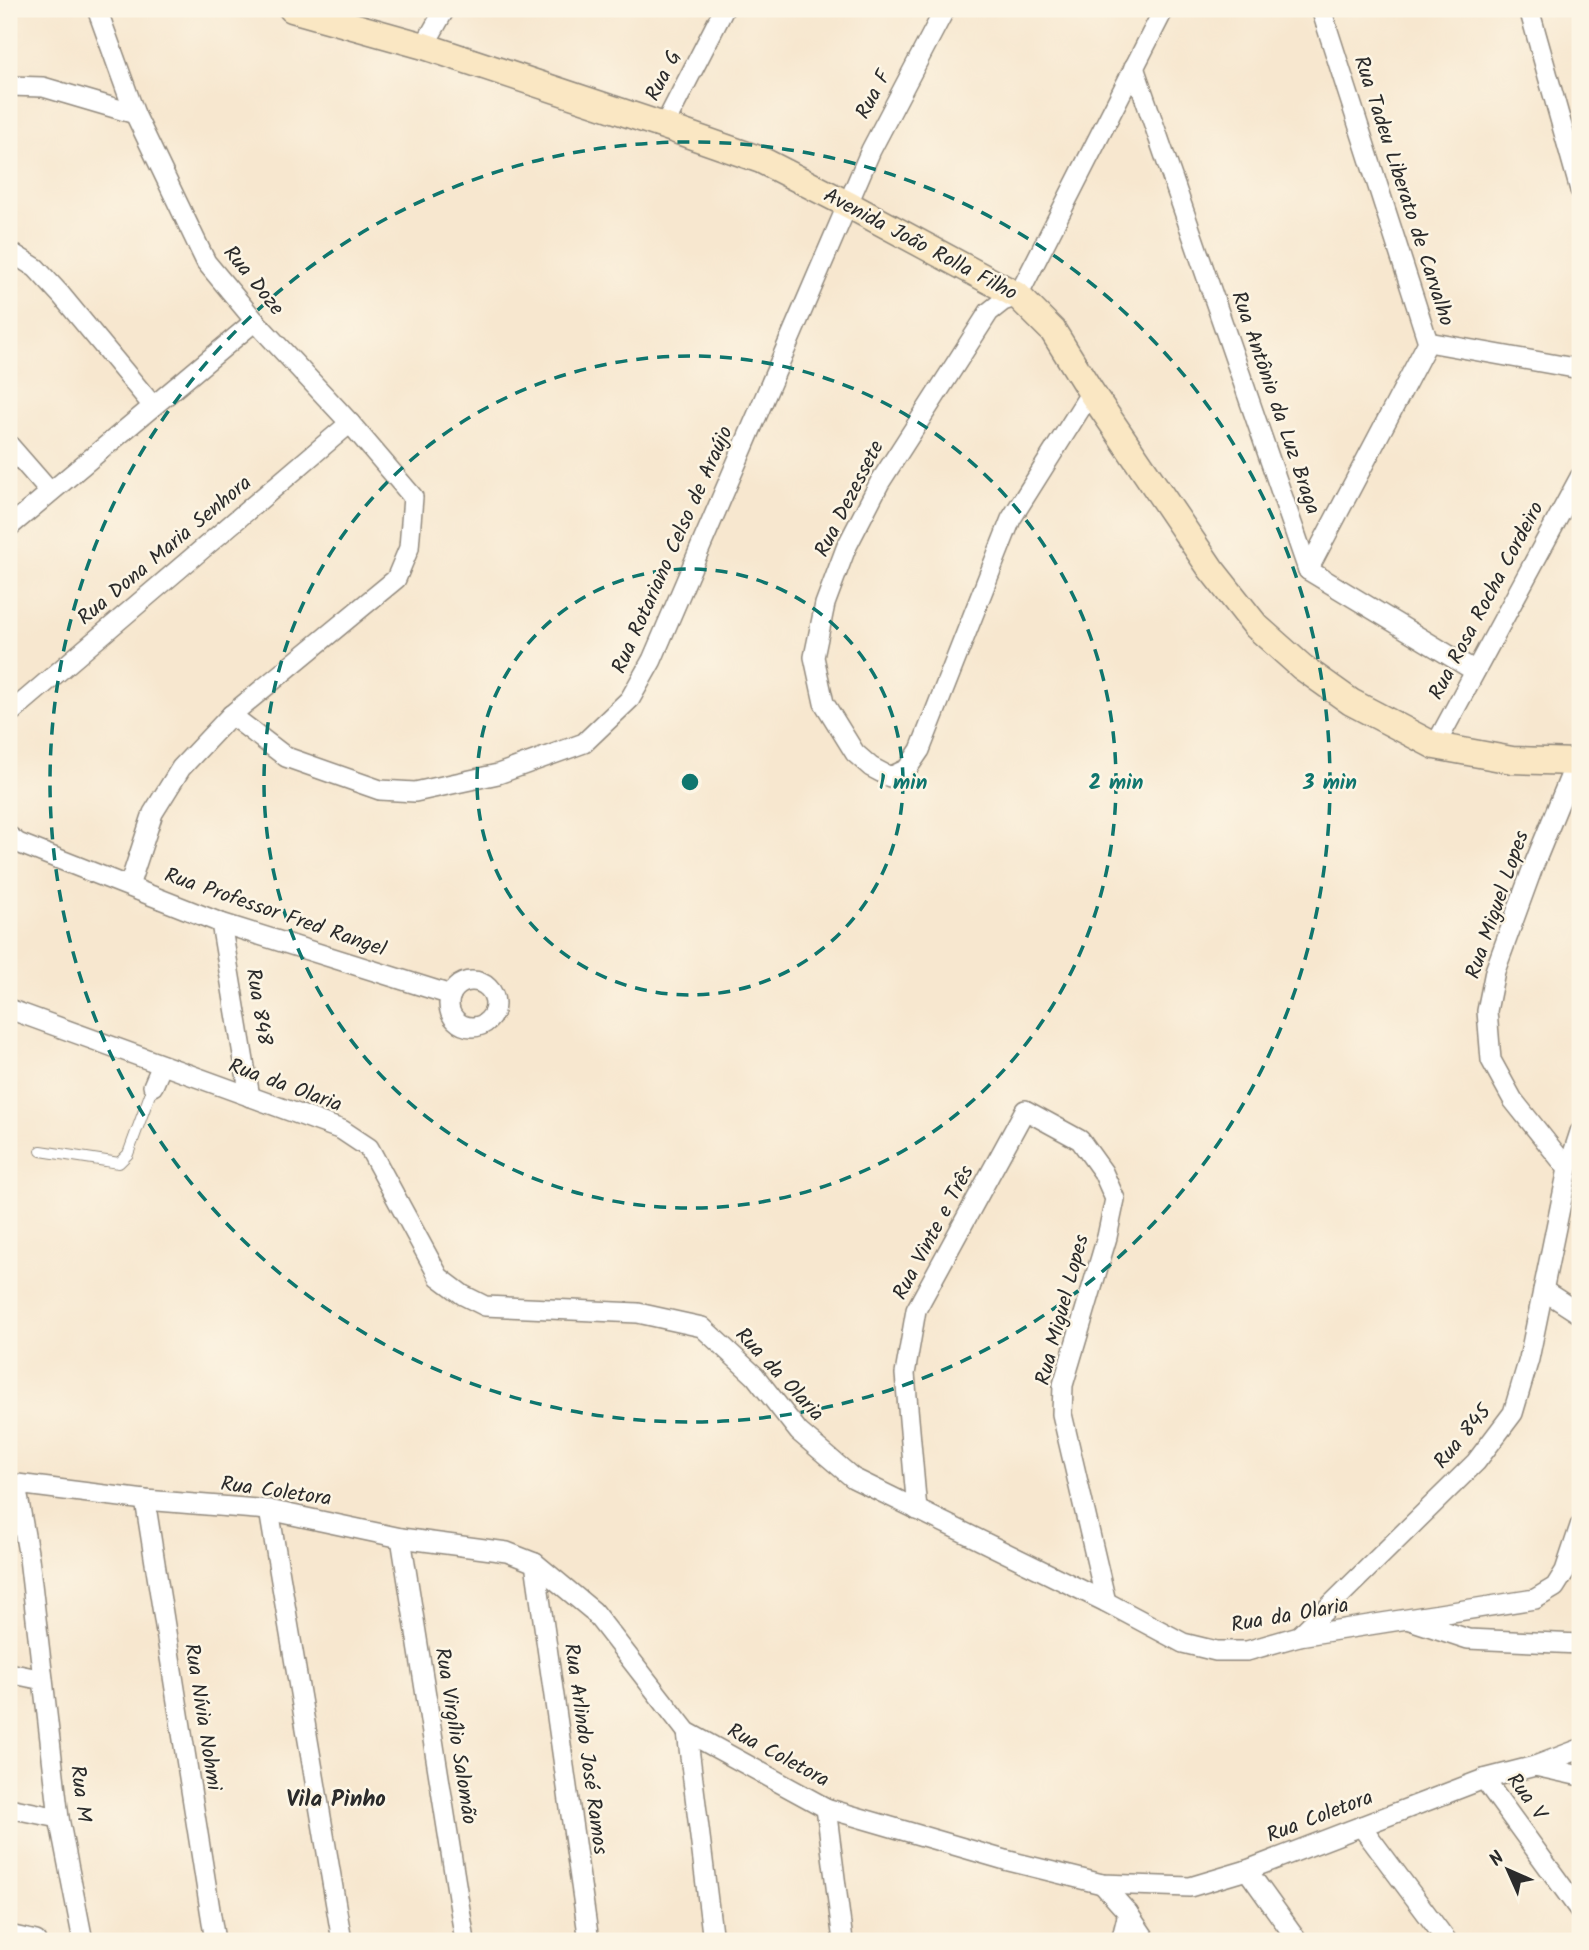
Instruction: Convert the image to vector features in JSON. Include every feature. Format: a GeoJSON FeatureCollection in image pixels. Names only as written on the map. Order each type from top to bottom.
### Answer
{"type":"FeatureCollection","features":[{"type":"Feature","properties":{"kind":"street","name":"Rua Doze"},"geometry":{"type":"LineString","coordinates":[[97,9],[135,114],[206,262],[255,321],[351,423],[413,497],[409,548],[396,579],[231,715],[181,768],[153,813],[129,886]]}},
{"type":"Feature","properties":{"kind":"street","name":"Avenida João Rolla Filho"},"geometry":{"type":"LineString","coordinates":[[292,9],[424,46],[761,160],[1018,296],[1053,331],[1211,569],[1256,626],[1302,667],[1351,702],[1435,746],[1512,760],[1578,762]]}},
{"type":"Feature","properties":{"kind":"street"},"geometry":{"type":"LineString","coordinates":[[424,46],[445,9]]}},
{"type":"Feature","properties":{"kind":"street","name":"Rua G"},"geometry":{"type":"LineString","coordinates":[[664,126],[724,9]]}},
{"type":"Feature","properties":{"kind":"street","name":"Rua F"},"geometry":{"type":"LineString","coordinates":[[849,205],[871,150],[945,9]]}},
{"type":"Feature","properties":{"kind":"street"},"geometry":{"type":"LineString","coordinates":[[1018,296],[1164,9]]}},
{"type":"Feature","properties":{"kind":"street","name":"Rua Tadeu Liberato de Carvalho"},"geometry":{"type":"LineString","coordinates":[[1308,570],[1429,342],[1321,9]]}},
{"type":"Feature","properties":{"kind":"street"},"geometry":{"type":"LineString","coordinates":[[1529,9],[1580,190]]}},
{"type":"Feature","properties":{"kind":"street","name":"Rua Antônio da Luz Braga"},"geometry":{"type":"LineString","coordinates":[[1134,67],[1308,570]]}},
{"type":"Feature","properties":{"kind":"street"},"geometry":{"type":"LineString","coordinates":[[9,86],[43,87],[135,114]]}},
{"type":"Feature","properties":{"kind":"street","name":"Rua Rotariano Celso de Araújo"},"geometry":{"type":"LineString","coordinates":[[231,715],[286,757],[380,790],[415,792],[498,774],[583,743],[630,699],[652,660],[849,205]]}},
{"type":"Feature","properties":{"kind":"street"},"geometry":{"type":"LineString","coordinates":[[9,251],[36,268],[153,406]]}},
{"type":"Feature","properties":{"kind":"street","name":"Rua Dezessete"},"geometry":{"type":"LineString","coordinates":[[1018,296],[1003,301],[989,312],[880,482],[846,548],[825,604],[814,657],[824,703],[855,752],[870,767],[890,777],[907,769],[920,750],[1011,519],[1091,392]]}},
{"type":"Feature","properties":{"kind":"street"},"geometry":{"type":"LineString","coordinates":[[9,527],[255,321]]}},
{"type":"Feature","properties":{"kind":"street"},"geometry":{"type":"LineString","coordinates":[[1429,342],[1580,369]]}},
{"type":"Feature","properties":{"kind":"street","name":"Rua Dona Maria Senhora"},"geometry":{"type":"LineString","coordinates":[[9,714],[351,423]]}},
{"type":"Feature","properties":{"kind":"street"},"geometry":{"type":"LineString","coordinates":[[9,445],[50,492]]}},
{"type":"Feature","properties":{"kind":"street","name":"Rua Rosa Rocha Cordeiro"},"geometry":{"type":"LineString","coordinates":[[1435,746],[1580,477]]}},
{"type":"Feature","properties":{"kind":"street"},"geometry":{"type":"LineString","coordinates":[[1308,570],[1475,671]]}},
{"type":"Feature","properties":{"kind":"street","name":"Rua Miguel Lopes"},"geometry":{"type":"LineString","coordinates":[[1567,1169],[1513,1100],[1491,1060],[1487,1011],[1495,971],[1534,867],[1578,762]]}},
{"type":"Feature","properties":{"kind":"street","name":"Rua Professor Fred Rangel"},"geometry":{"type":"LineString","coordinates":[[9,836],[18,843],[221,923],[451,995]]}},
{"type":"Feature","properties":{"kind":"street","name":"Rua 848"},"geometry":{"type":"LineString","coordinates":[[221,923],[250,1097]]}},
{"type":"Feature","properties":{"kind":"street","name":"Rua da Olaria"},"geometry":{"type":"LineString","coordinates":[[9,1009],[342,1130],[369,1148],[439,1277],[463,1295],[485,1306],[638,1313],[702,1328],[755,1376],[799,1432],[853,1478],[1107,1602],[1183,1643],[1216,1651],[1247,1651],[1299,1636],[1535,1599],[1555,1587],[1565,1571],[1580,1526]]}},
{"type":"Feature","properties":{"kind":"street"},"geometry":{"type":"LineString","coordinates":[[153,1086],[162,1065]]}},
{"type":"Feature","properties":{"kind":"street","name":"Rua Miguel Lopes"},"geometry":{"type":"LineString","coordinates":[[1025,1110],[1080,1140],[1104,1171],[1115,1199],[1107,1237],[1063,1385],[1062,1404],[1062,1414],[1107,1602]]}},
{"type":"Feature","properties":{"kind":"street","name":"Rua Vinte e Três"},"geometry":{"type":"LineString","coordinates":[[917,1510],[905,1374],[916,1310],[1025,1110]]}},
{"type":"Feature","properties":{"kind":"street","name":"Rua 845"},"geometry":{"type":"LineString","coordinates":[[1299,1636],[1476,1462],[1513,1413],[1529,1359],[1567,1169],[1580,1132]]}},
{"type":"Feature","properties":{"kind":"street"},"geometry":{"type":"LineString","coordinates":[[1543,1290],[1580,1314]]}},
{"type":"Feature","properties":{"kind":"street","name":"Rua Coletora"},"geometry":{"type":"LineString","coordinates":[[12,1484],[145,1500],[269,1510],[401,1538],[507,1552],[536,1563],[593,1611],[687,1732],[826,1808],[1005,1860],[1102,1884],[1190,1887],[1247,1870],[1484,1779],[1535,1766],[1580,1776]]}},
{"type":"Feature","properties":{"kind":"street","name":"Rua M"},"geometry":{"type":"LineString","coordinates":[[12,1484],[29,1558],[59,1818],[83,1941]]}},
{"type":"Feature","properties":{"kind":"street","name":"Rua Nívia Nohmi"},"geometry":{"type":"LineString","coordinates":[[145,1500],[215,1941]]}},
{"type":"Feature","properties":{"kind":"street"},"geometry":{"type":"LineString","coordinates":[[269,1510],[342,1941]]}},
{"type":"Feature","properties":{"kind":"street","name":"Rua Virgílio Salomão"},"geometry":{"type":"LineString","coordinates":[[401,1538],[464,1941]]}},
{"type":"Feature","properties":{"kind":"street"},"geometry":{"type":"LineString","coordinates":[[9,1553],[29,1558]]}},
{"type":"Feature","properties":{"kind":"street","name":"Rua Arlindo José Ramos"},"geometry":{"type":"LineString","coordinates":[[536,1563],[589,1941]]}},
{"type":"Feature","properties":{"kind":"street"},"geometry":{"type":"LineString","coordinates":[[1408,1619],[1468,1639],[1580,1644]]}},
{"type":"Feature","properties":{"kind":"street"},"geometry":{"type":"LineString","coordinates":[[9,1673],[43,1680]]}},
{"type":"Feature","properties":{"kind":"street"},"geometry":{"type":"LineString","coordinates":[[687,1732],[713,1941]]}},
{"type":"Feature","properties":{"kind":"street"},"geometry":{"type":"LineString","coordinates":[[1535,1766],[1580,1749]]}},
{"type":"Feature","properties":{"kind":"street","name":"Rua V"},"geometry":{"type":"LineString","coordinates":[[1484,1779],[1580,1910]]}},
{"type":"Feature","properties":{"kind":"street"},"geometry":{"type":"LineString","coordinates":[[9,1808],[59,1818]]}},
{"type":"Feature","properties":{"kind":"street"},"geometry":{"type":"LineString","coordinates":[[826,1808],[843,1941]]}},
{"type":"Feature","properties":{"kind":"street"},"geometry":{"type":"LineString","coordinates":[[1361,1826],[1447,1941]]}},
{"type":"Feature","properties":{"kind":"street"},"geometry":{"type":"LineString","coordinates":[[1247,1870],[1298,1941]]}},
{"type":"Feature","properties":{"kind":"street"},"geometry":{"type":"LineString","coordinates":[[1102,1884],[1128,1913],[1147,1941]]}},
{"type":"Feature","properties":{"kind":"street"},"geometry":{"type":"LineString","coordinates":[[1121,1941],[1128,1913]]}},
{"type":"Feature","properties":{"kind":"street"},"geometry":{"type":"LineString","coordinates":[[9,1935],[36,1941]]}},
{"type":"Feature","properties":{"kind":"lane"},"geometry":{"type":"LineString","coordinates":[[41,1151],[119,1163],[128,1154],[153,1086]]}},
{"type":"Feature","properties":{"kind":"district","name":"Vila Pinho"},"geometry":{"type":"Point","coordinates":[336,1800]}}]}
